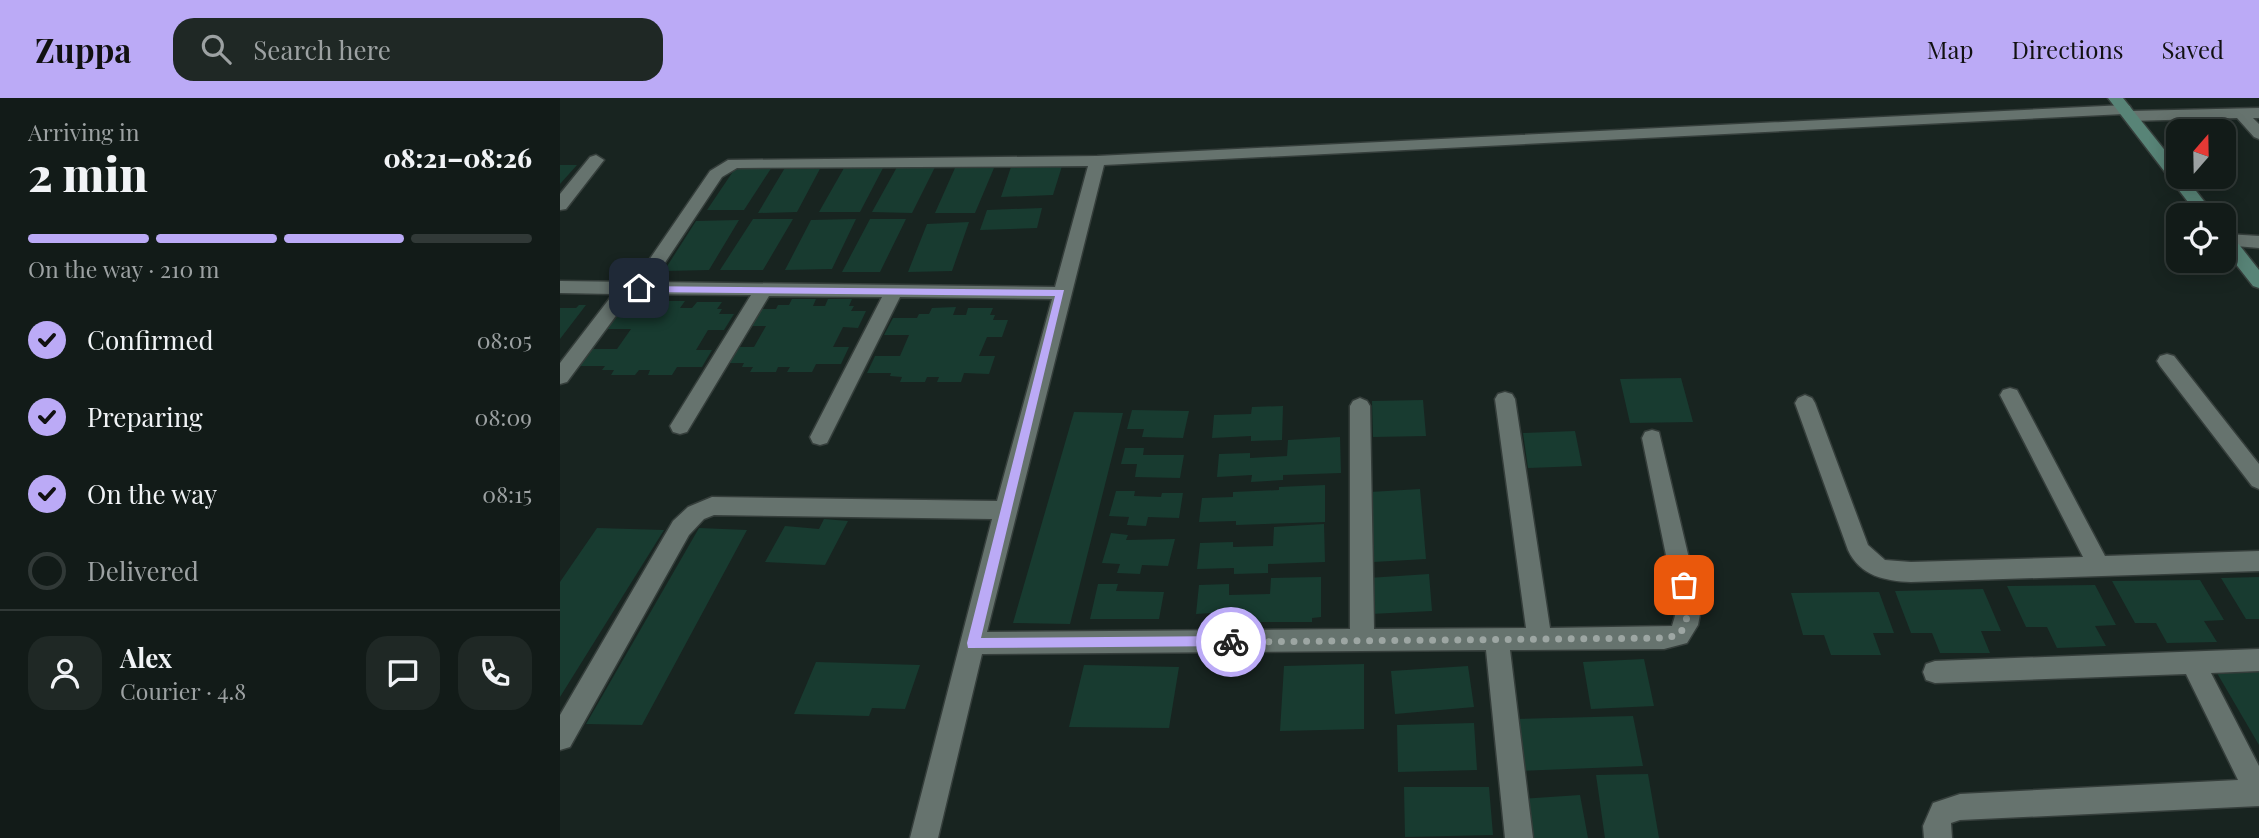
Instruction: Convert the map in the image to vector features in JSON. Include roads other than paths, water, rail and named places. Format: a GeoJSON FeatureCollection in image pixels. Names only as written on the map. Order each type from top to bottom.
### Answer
{"type":"FeatureCollection","features":[{"type":"Feature","properties":{"kind":"street"},"geometry":{"type":"LineString","coordinates":[[2119,104],[2197,203]]}},
{"type":"Feature","properties":{"kind":"street"},"geometry":{"type":"LineString","coordinates":[[560,377],[633,288],[716,174],[734,163],[1097,161],[2119,104],[2259,113]]}},
{"type":"Feature","properties":{"kind":"street"},"geometry":{"type":"LineString","coordinates":[[2241,113],[2259,134]]}},
{"type":"Feature","properties":{"kind":"street"},"geometry":{"type":"LineString","coordinates":[[560,205],[596,160]]}},
{"type":"Feature","properties":{"kind":"street"},"geometry":{"type":"LineString","coordinates":[[924,838],[1005,510],[1097,161]]}},
{"type":"Feature","properties":{"kind":"street"},"geometry":{"type":"LineString","coordinates":[[2236,240],[2259,242]]}},
{"type":"Feature","properties":{"kind":"street"},"geometry":{"type":"LineString","coordinates":[[2236,253],[2259,282]]}},
{"type":"Feature","properties":{"kind":"street"},"geometry":{"type":"LineString","coordinates":[[560,287],[1061,293]]}},
{"type":"Feature","properties":{"kind":"street"},"geometry":{"type":"LineString","coordinates":[[680,426],[763,289]]}},
{"type":"Feature","properties":{"kind":"street"},"geometry":{"type":"LineString","coordinates":[[820,437],[894,291]]}},
{"type":"Feature","properties":{"kind":"street"},"geometry":{"type":"LineString","coordinates":[[2167,360],[2259,480]]}},
{"type":"Feature","properties":{"kind":"street"},"geometry":{"type":"LineString","coordinates":[[2010,396],[2099,566]]}},
{"type":"Feature","properties":{"kind":"street"},"geometry":{"type":"LineString","coordinates":[[1504,399],[1540,640]]}},
{"type":"Feature","properties":{"kind":"street"},"geometry":{"type":"LineString","coordinates":[[1805,403],[1859,550],[1871,565],[1890,572],[2259,561]]}},
{"type":"Feature","properties":{"kind":"street"},"geometry":{"type":"LineString","coordinates":[[1360,407],[1362,641]]}},
{"type":"Feature","properties":{"kind":"street"},"geometry":{"type":"LineString","coordinates":[[973,643],[1540,640],[1664,638],[1679,635],[1686,625],[1689,609],[1653,438]]}},
{"type":"Feature","properties":{"kind":"street"},"geometry":{"type":"LineString","coordinates":[[561,738],[681,528],[696,513],[712,506],[1005,510]]}},
{"type":"Feature","properties":{"kind":"street"},"geometry":{"type":"LineString","coordinates":[[1497,640],[1519,838]]}},
{"type":"Feature","properties":{"kind":"street"},"geometry":{"type":"LineString","coordinates":[[1935,672],[2259,660]]}},
{"type":"Feature","properties":{"kind":"street"},"geometry":{"type":"LineString","coordinates":[[1938,838],[1936,826],[1942,812],[1960,807],[2259,792],[2193,663]]}}]}
